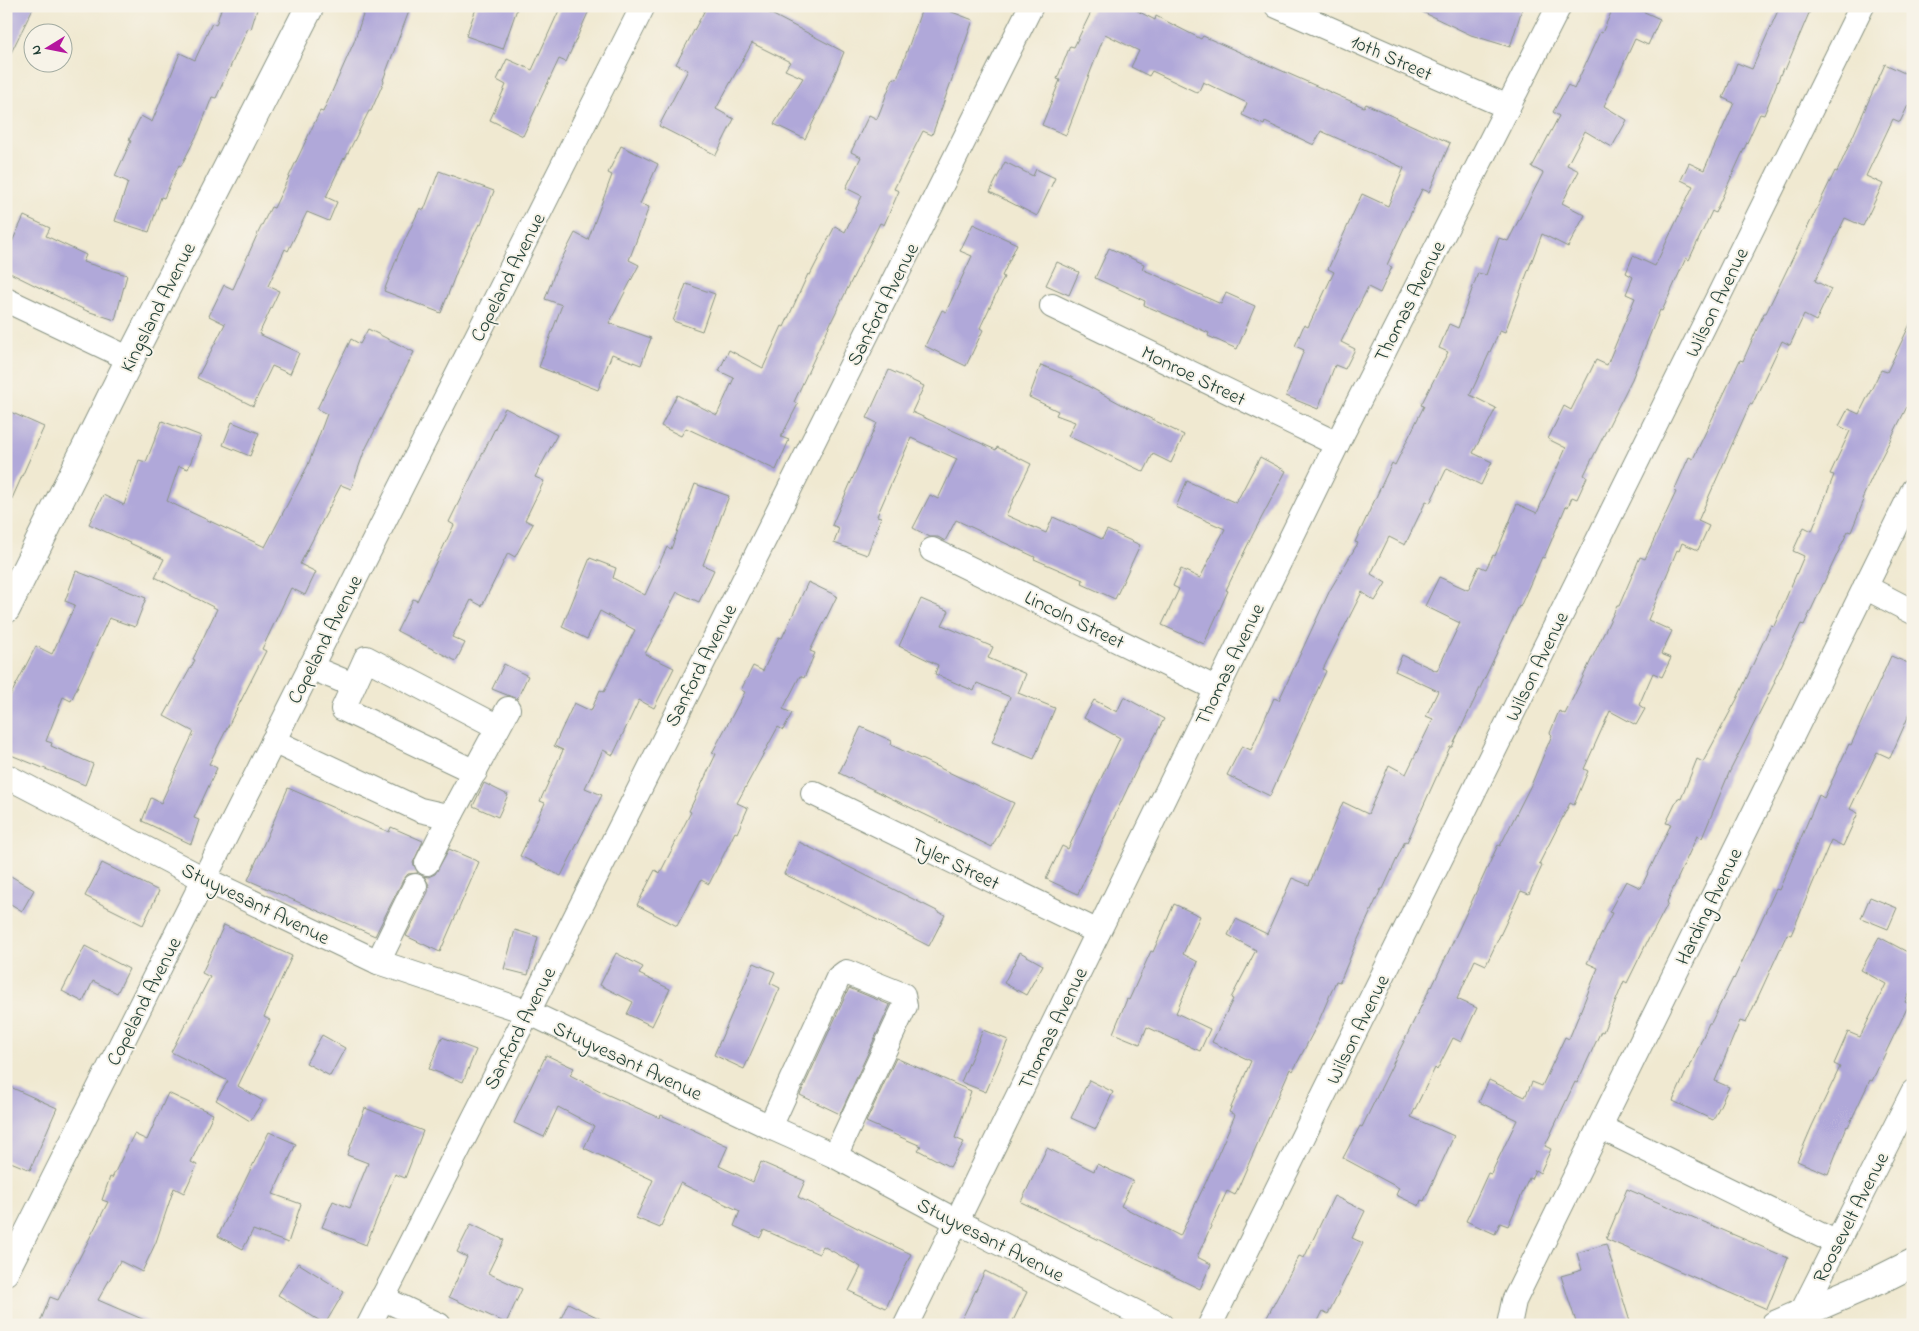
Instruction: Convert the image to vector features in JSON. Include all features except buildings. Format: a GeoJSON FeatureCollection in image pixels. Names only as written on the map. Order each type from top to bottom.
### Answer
{"type":"FeatureCollection","features":[{"type":"Feature","properties":{"kind":"main road","name":"Kingsland Avenue"},"geometry":{"type":"LineString","coordinates":[[6,610],[130,359],[310,6]]}},
{"type":"Feature","properties":{"kind":"main road"},"geometry":{"type":"LineString","coordinates":[[1775,1325],[1913,1263]]}},
{"type":"Feature","properties":{"kind":"street","name":"Copeland Avenue"},"geometry":{"type":"LineString","coordinates":[[6,1273],[644,6]]}},
{"type":"Feature","properties":{"kind":"street","name":"Sanford Avenue"},"geometry":{"type":"LineString","coordinates":[[369,1325],[528,1012],[1031,6]]}},
{"type":"Feature","properties":{"kind":"street","name":"10th Street"},"geometry":{"type":"LineString","coordinates":[[1277,6],[1508,107]]}},
{"type":"Feature","properties":{"kind":"street","name":"Thomas Avenue"},"geometry":{"type":"LineString","coordinates":[[906,1325],[1337,444],[1558,6]]}},
{"type":"Feature","properties":{"kind":"street","name":"Wilson Avenue"},"geometry":{"type":"LineString","coordinates":[[1210,1325],[1862,6]]}},
{"type":"Feature","properties":{"kind":"street"},"geometry":{"type":"LineString","coordinates":[[6,300],[130,359]]}},
{"type":"Feature","properties":{"kind":"street","name":"Monroe Street"},"geometry":{"type":"LineString","coordinates":[[1052,306],[1337,444]]}},
{"type":"Feature","properties":{"kind":"street","name":"Harding Avenue"},"geometry":{"type":"LineString","coordinates":[[1509,1325],[1514,1301],[1913,490]]}},
{"type":"Feature","properties":{"kind":"street","name":"Lincoln Street"},"geometry":{"type":"LineString","coordinates":[[932,550],[1217,689]]}},
{"type":"Feature","properties":{"kind":"street"},"geometry":{"type":"LineString","coordinates":[[1865,587],[1913,612]]}},
{"type":"Feature","properties":{"kind":"street"},"geometry":{"type":"LineString","coordinates":[[427,863],[503,718],[366,658],[343,709],[474,772]]}},
{"type":"Feature","properties":{"kind":"street"},"geometry":{"type":"LineString","coordinates":[[310,667],[353,685]]}},
{"type":"Feature","properties":{"kind":"street"},"geometry":{"type":"LineString","coordinates":[[273,741],[420,810],[442,815],[452,813]]}},
{"type":"Feature","properties":{"kind":"street","name":"Stuyvesant Avenue"},"geometry":{"type":"LineString","coordinates":[[6,776],[204,879],[378,962],[528,1012],[835,1156],[958,1222],[1161,1325]]}},
{"type":"Feature","properties":{"kind":"street","name":"Tyler Street"},"geometry":{"type":"LineString","coordinates":[[813,793],[1098,932]]}},
{"type":"Feature","properties":{"kind":"street"},"geometry":{"type":"LineString","coordinates":[[378,962],[415,886]]}},
{"type":"Feature","properties":{"kind":"street"},"geometry":{"type":"LineString","coordinates":[[770,1127],[838,978],[846,972],[903,996],[905,1006],[835,1156]]}},
{"type":"Feature","properties":{"kind":"street","name":"Roosevelt Avenue"},"geometry":{"type":"LineString","coordinates":[[1801,1314],[1913,1092]]}},
{"type":"Feature","properties":{"kind":"street"},"geometry":{"type":"LineString","coordinates":[[1600,1127],[1837,1243]]}},
{"type":"Feature","properties":{"kind":"street"},"geometry":{"type":"LineString","coordinates":[[382,1298],[438,1325]]}}]}
